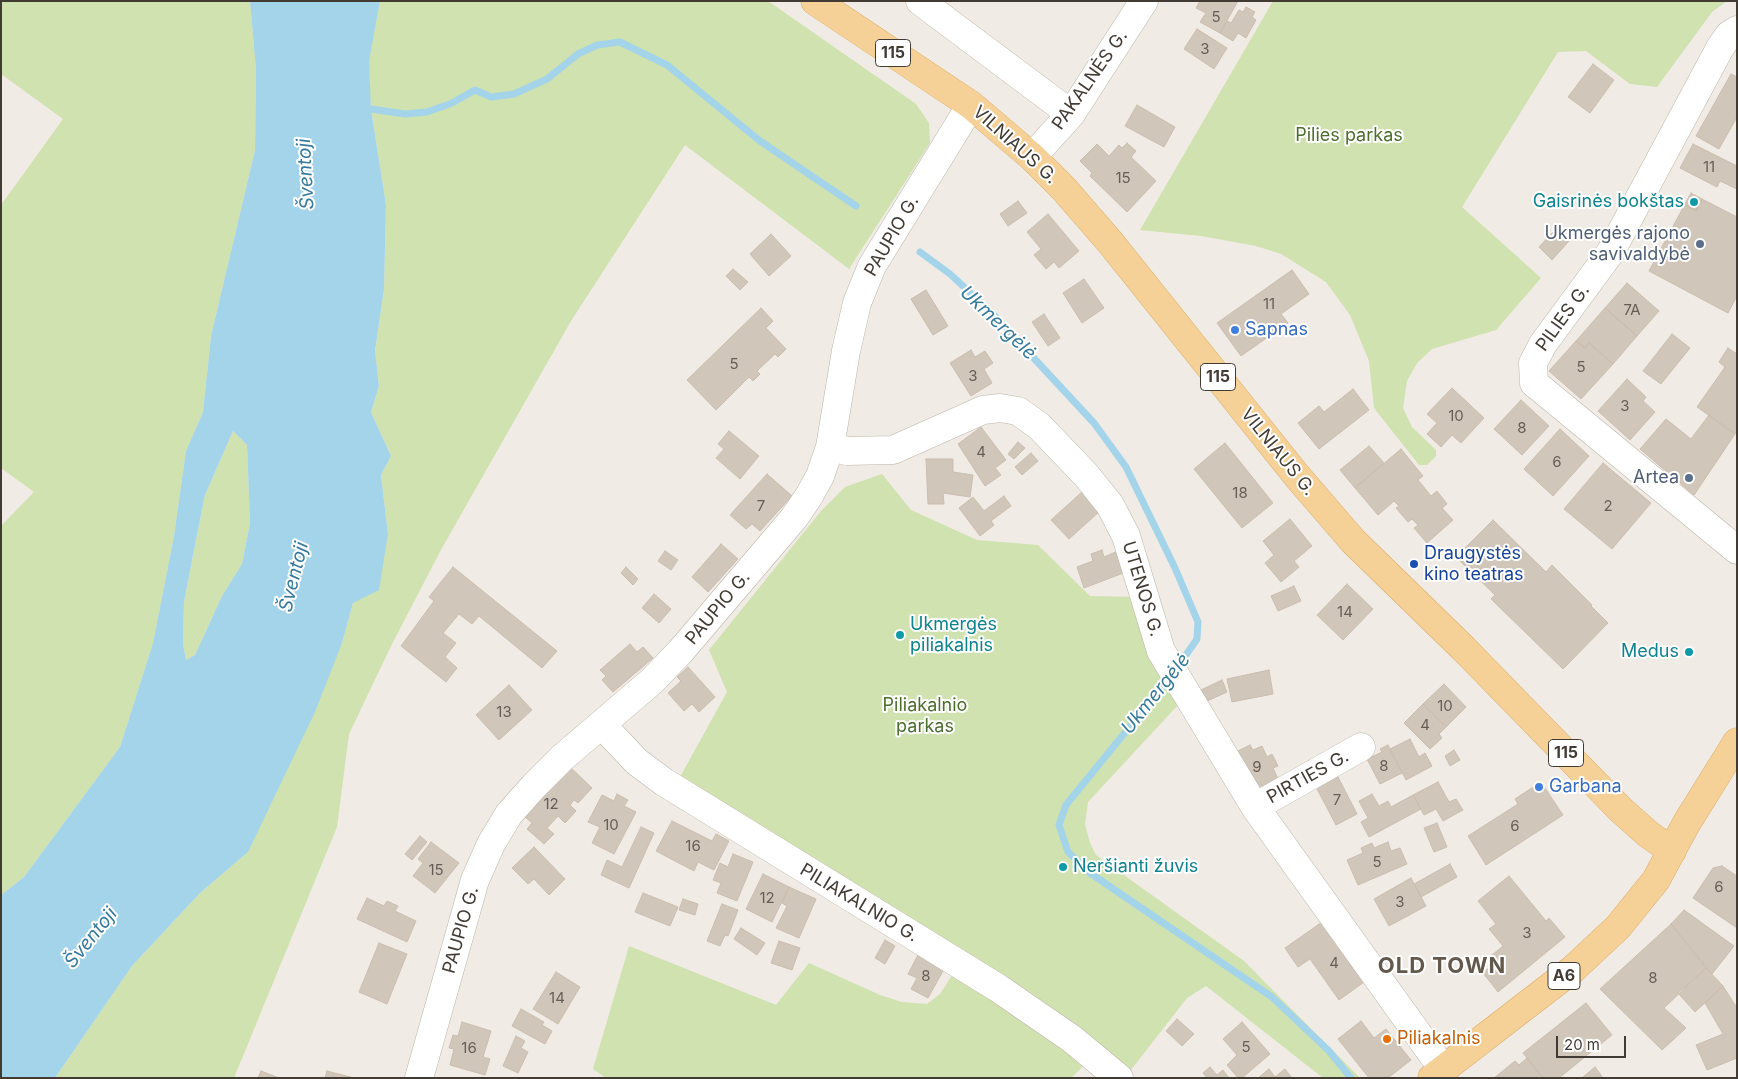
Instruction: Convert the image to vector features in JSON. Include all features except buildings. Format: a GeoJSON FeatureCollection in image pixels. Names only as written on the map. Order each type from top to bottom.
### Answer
{"type":"FeatureCollection","features":[{"type":"Feature","properties":{"kind":"main road","name":"VILNIAUS G."},"geometry":{"type":"LineString","coordinates":[[815,1],[971,105],[1032,157],[1064,189],[1110,242],[1297,476],[1353,541],[1471,656],[1621,810],[1648,834],[1672,851]]}},
{"type":"Feature","properties":{"kind":"main road","name":"A6"},"geometry":{"type":"LineString","coordinates":[[1437,1073],[1572,970],[1618,927],[1656,880],[1737,742]]}},
{"type":"Feature","properties":{"kind":"street"},"geometry":{"type":"LineString","coordinates":[[920,1],[1071,114]]}},
{"type":"Feature","properties":{"kind":"street","name":"PAKALNĖS G."},"geometry":{"type":"LineString","coordinates":[[1032,157],[1071,114],[1144,1]]}},
{"type":"Feature","properties":{"kind":"street","name":"PILIES G."},"geometry":{"type":"LineString","coordinates":[[1737,30],[1729,35],[1720,48],[1610,253],[1543,344],[1533,363],[1534,383],[1737,550]]}},
{"type":"Feature","properties":{"kind":"street","name":"PAUPIO G."},"geometry":{"type":"LineString","coordinates":[[419,1078],[475,880],[491,844],[509,814],[534,786],[562,758],[652,681],[680,652],[794,518],[820,476],[830,447],[846,351],[858,303],[872,266],[971,105]]}},
{"type":"Feature","properties":{"kind":"street","name":"UTENOS G."},"geometry":{"type":"LineString","coordinates":[[830,447],[847,451],[893,450],[983,410],[1000,408],[1018,411],[1039,426],[1086,474],[1110,504],[1126,536],[1164,656],[1255,806],[1437,1073]]}},
{"type":"Feature","properties":{"kind":"street","name":"PILIAKALNIO G."},"geometry":{"type":"LineString","coordinates":[[602,725],[637,762],[664,782],[998,988],[1072,1039],[1119,1078]]}},
{"type":"Feature","properties":{"kind":"street","name":"PIRTIES G."},"geometry":{"type":"LineString","coordinates":[[1255,806],[1361,747]]}},
{"type":"Feature","properties":{"kind":"green space"},"geometry":{"type":"Polygon","coordinates":[[[1,1],[250,1],[256,70],[255,150],[211,336],[203,412],[186,451],[174,536],[153,643],[120,747],[24,877],[1,895],[1,526],[34,492],[1,468],[1,205],[63,119],[1,74],[1,1]]]}},
{"type":"Feature","properties":{"kind":"green space"},"geometry":{"type":"Polygon","coordinates":[[[380,1],[768,1],[916,104],[929,123],[930,143],[849,269],[685,145],[571,321],[442,548],[392,644],[349,734],[337,827],[234,1078],[55,1078],[132,966],[200,893],[248,852],[342,643],[353,603],[388,534],[381,475],[391,456],[371,412],[379,386],[375,352],[384,289],[386,205],[371,109],[368,61],[380,1]]]}},
{"type":"Feature","properties":{"kind":"green space","name":"Pilies parkas"},"geometry":{"type":"Polygon","coordinates":[[[1273,1],[1727,1],[1712,12],[1657,87],[1630,84],[1586,51],[1558,52],[1462,207],[1541,278],[1496,330],[1432,349],[1417,363],[1407,381],[1403,408],[1412,427],[1436,450],[1436,456],[1427,465],[1419,465],[1374,408],[1369,361],[1350,315],[1326,282],[1281,254],[1256,246],[1201,236],[1140,230],[1273,1]]]}},
{"type":"Feature","properties":{"kind":"green space"},"geometry":{"type":"Polygon","coordinates":[[[233,431],[247,445],[250,523],[242,564],[222,596],[195,655],[186,660],[183,644],[184,602],[205,495],[233,431]]]}},
{"type":"Feature","properties":{"kind":"green space","name":"Piliakalnio parkas"},"geometry":{"type":"Polygon","coordinates":[[[882,474],[911,510],[977,540],[1038,545],[1090,596],[1137,597],[1179,704],[1088,802],[1085,824],[1090,843],[1096,855],[1244,961],[1360,1078],[1323,1078],[1206,986],[1187,998],[1127,1075],[1098,1052],[1071,1078],[606,1078],[593,1069],[629,946],[776,1005],[809,963],[880,995],[902,1002],[927,1004],[940,994],[964,957],[680,777],[727,692],[709,650],[821,511],[845,487],[882,474]]]}},
{"type":"Feature","properties":{"kind":"water","name":"Šventoji"},"geometry":{"type":"Polygon","coordinates":[[[250,1],[380,1],[369,61],[371,109],[386,205],[384,289],[375,351],[379,386],[371,412],[391,456],[381,475],[388,534],[379,590],[353,603],[342,643],[315,712],[248,852],[200,893],[132,966],[55,1078],[1,1078],[1,895],[24,877],[120,747],[153,643],[174,536],[186,451],[203,412],[211,336],[255,150],[256,70],[250,1]],[[233,431],[205,495],[184,602],[183,644],[186,660],[195,655],[222,596],[242,564],[250,523],[247,445],[233,431]]]}},
{"type":"Feature","properties":{"kind":"waterway","name":"Ukmergėlė"},"geometry":{"type":"LineString","coordinates":[[363,110],[371,109],[405,114],[427,112],[452,103],[475,90],[491,97],[514,94],[547,79],[578,54],[597,45],[620,42],[667,65],[760,141],[856,206]]}},
{"type":"Feature","properties":{"kind":"waterway","name":"Ukmergėlė"},"geometry":{"type":"LineString","coordinates":[[920,252],[950,274],[991,312],[1094,423],[1126,467],[1175,568],[1198,622],[1197,639],[1177,668]]}},
{"type":"Feature","properties":{"kind":"waterway","name":"Ukmergėlė"},"geometry":{"type":"LineString","coordinates":[[1171,676],[1066,805],[1059,825],[1068,852],[1090,873],[1272,997],[1329,1051],[1351,1078]]}},
{"type":"Feature","properties":{"kind":"place","name":"Gaisrinės bokštas"},"geometry":{"type":"Point","coordinates":[1694,202]}},
{"type":"Feature","properties":{"kind":"place","name":"Ukmergės rajono savivaldybė"},"geometry":{"type":"Point","coordinates":[1700,244]}},
{"type":"Feature","properties":{"kind":"place","name":"Sapnas"},"geometry":{"type":"Point","coordinates":[1235,330]}},
{"type":"Feature","properties":{"kind":"place","name":"Artea"},"geometry":{"type":"Point","coordinates":[1689,478]}},
{"type":"Feature","properties":{"kind":"place","name":"Draugystės kino teatras"},"geometry":{"type":"Point","coordinates":[1414,564]}},
{"type":"Feature","properties":{"kind":"place","name":"Ukmergės piliakalnis"},"geometry":{"type":"Point","coordinates":[900,635]}},
{"type":"Feature","properties":{"kind":"place","name":"Medus"},"geometry":{"type":"Point","coordinates":[1689,652]}},
{"type":"Feature","properties":{"kind":"place","name":"Garbana"},"geometry":{"type":"Point","coordinates":[1539,787]}},
{"type":"Feature","properties":{"kind":"place","name":"Neršianti žuvis"},"geometry":{"type":"Point","coordinates":[1063,867]}},
{"type":"Feature","properties":{"kind":"place","name":"Piliakalnis"},"geometry":{"type":"Point","coordinates":[1387,1039]}},
{"type":"Feature","properties":{"kind":"district","name":"OLD TOWN"},"geometry":{"type":"Point","coordinates":[1442,966]}}]}
